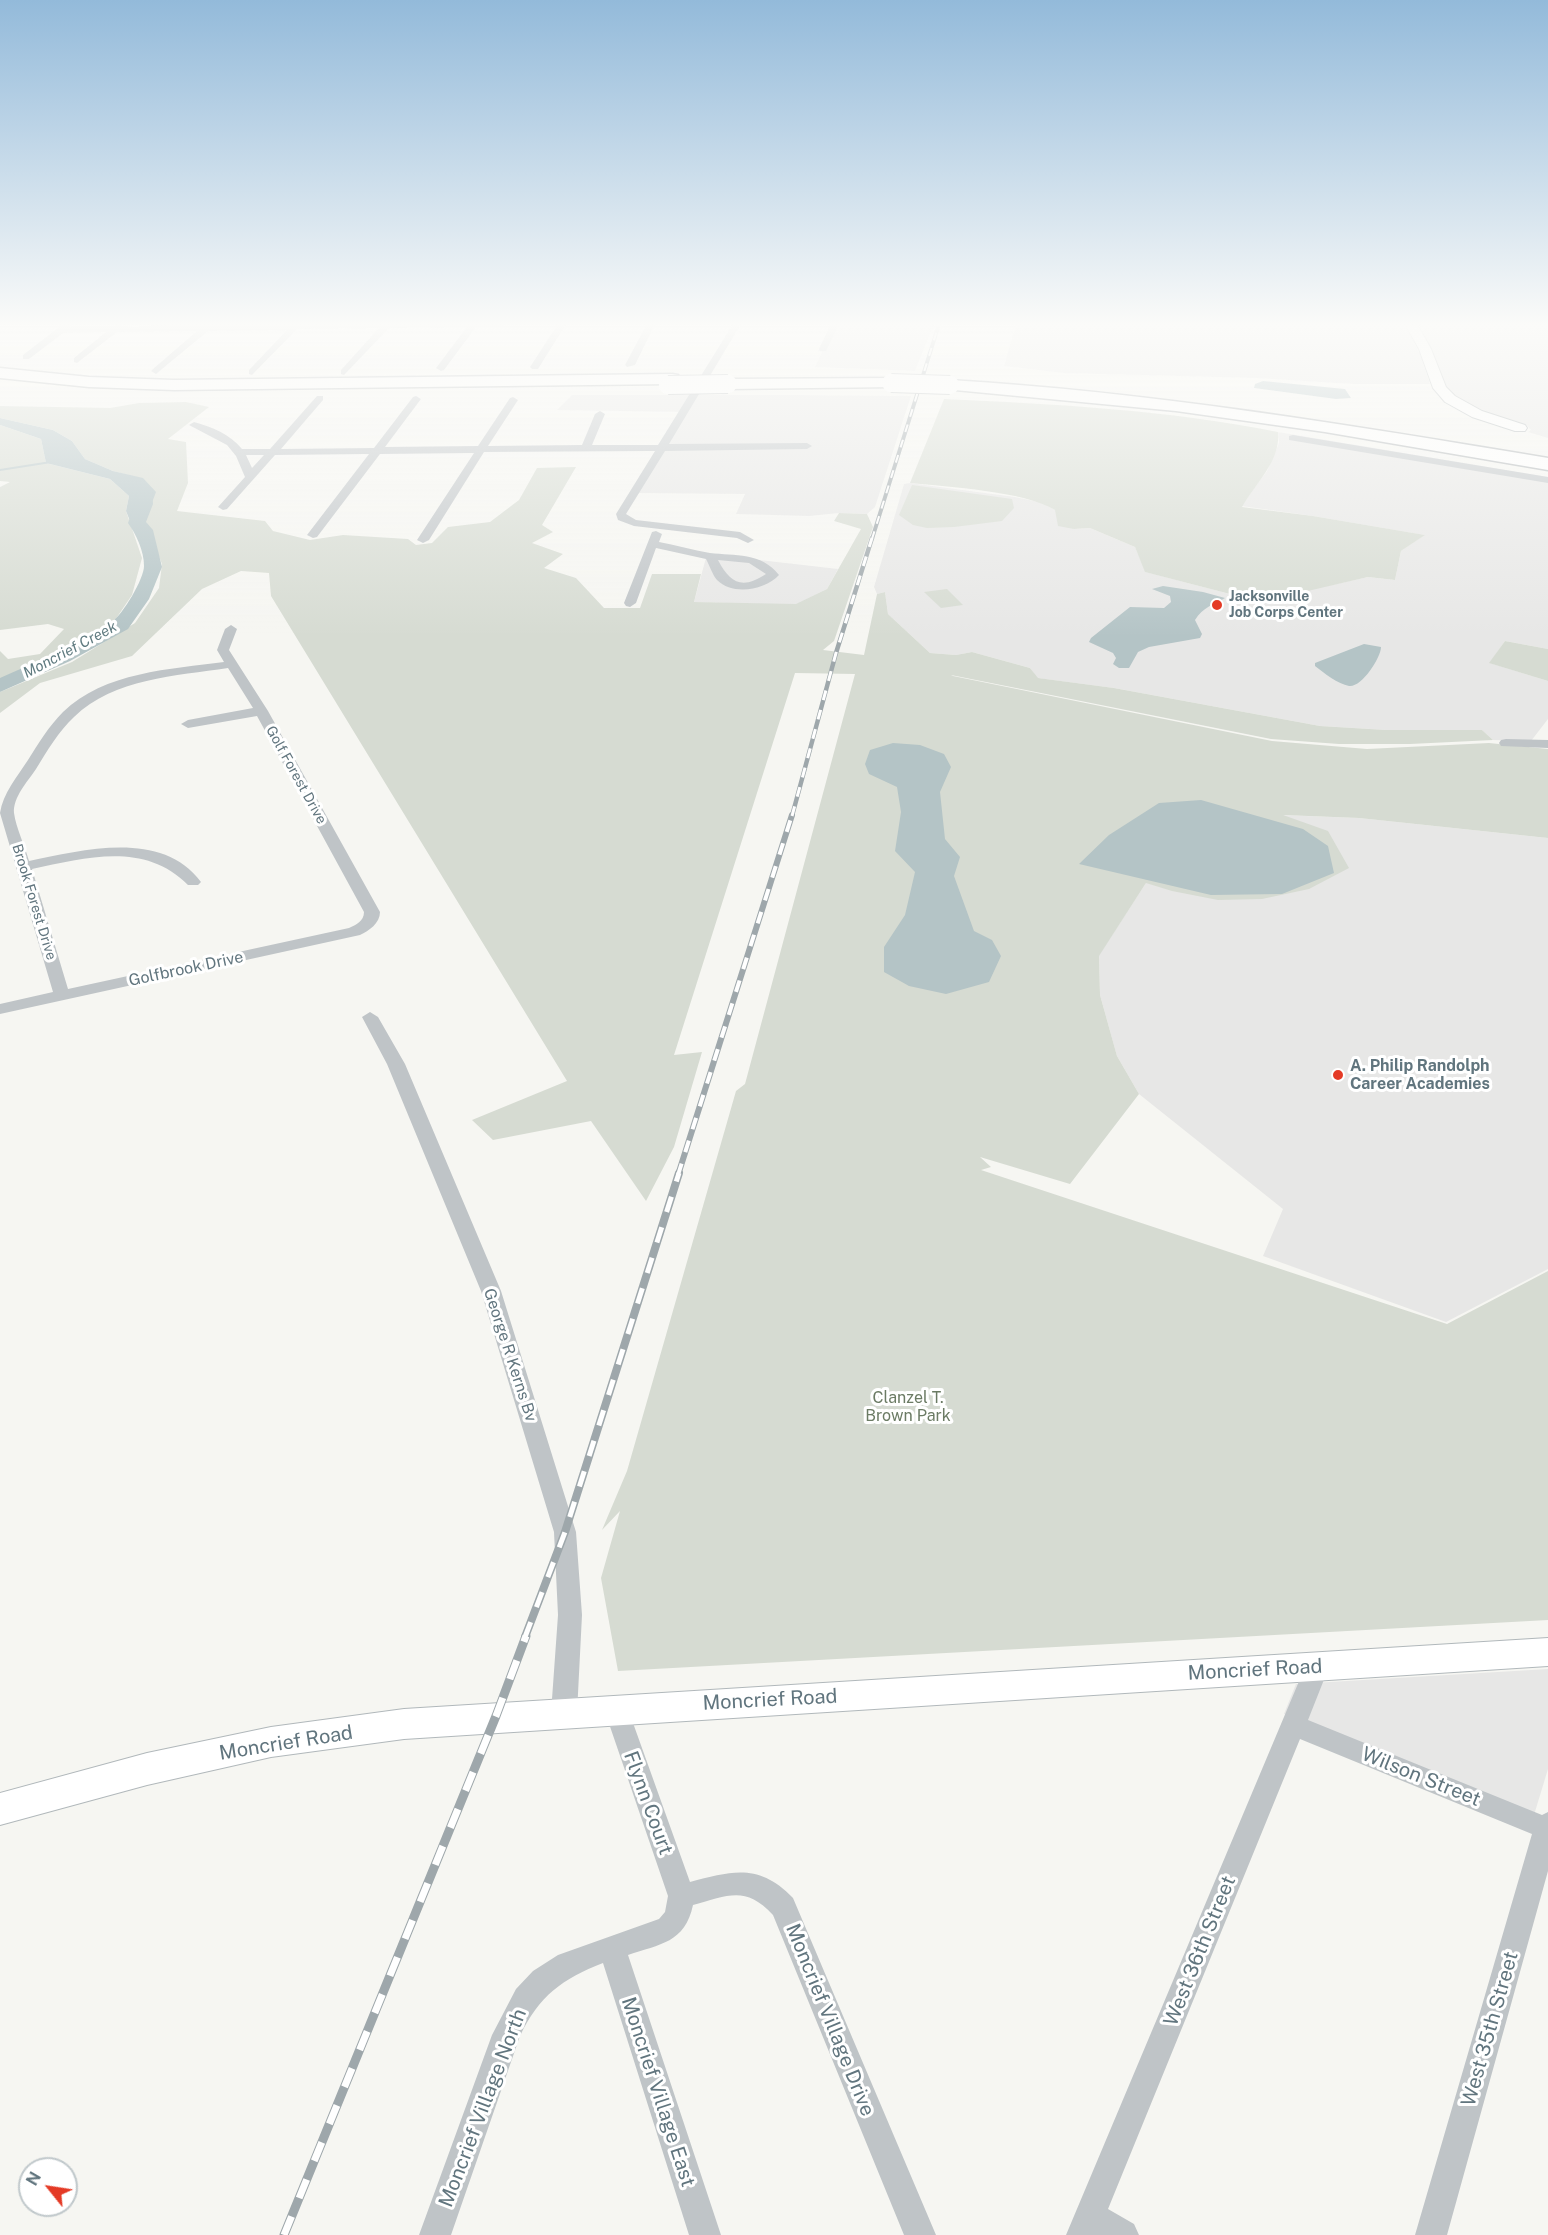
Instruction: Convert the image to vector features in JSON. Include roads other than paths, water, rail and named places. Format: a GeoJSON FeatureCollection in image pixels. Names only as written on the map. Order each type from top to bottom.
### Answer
{"type":"FeatureCollection","features":[{"type":"Feature","properties":{"kind":"highway"},"geometry":{"type":"LineString","coordinates":[[1325,428],[1548,464]]}},
{"type":"Feature","properties":{"kind":"highway"},"geometry":{"type":"LineString","coordinates":[[1374,428],[1548,455]]}},
{"type":"Feature","properties":{"kind":"main road","name":"Moncrief Road"},"geometry":{"type":"LineString","coordinates":[[0,1809],[147,1769],[271,1742],[404,1724],[616,1708],[1548,1652]]}},
{"type":"Feature","properties":{"kind":"street"},"geometry":{"type":"LineString","coordinates":[[202,428],[221,436],[240,452],[249,477]]}},
{"type":"Feature","properties":{"kind":"street"},"geometry":{"type":"LineString","coordinates":[[223,507],[294,428]]}},
{"type":"Feature","properties":{"kind":"street"},"geometry":{"type":"LineString","coordinates":[[313,535],[394,428]]}},
{"type":"Feature","properties":{"kind":"street"},"geometry":{"type":"LineString","coordinates":[[423,540],[495,428]]}},
{"type":"Feature","properties":{"kind":"street"},"geometry":{"type":"LineString","coordinates":[[586,447],[594,428]]}},
{"type":"Feature","properties":{"kind":"street"},"geometry":{"type":"LineString","coordinates":[[675,428],[621,514],[622,518],[626,521],[659,526],[740,535],[747,540]]}},
{"type":"Feature","properties":{"kind":"street"},"geometry":{"type":"LineString","coordinates":[[1293,438],[1548,480]]}},
{"type":"Feature","properties":{"kind":"street"},"geometry":{"type":"LineString","coordinates":[[240,452],[807,446]]}},
{"type":"Feature","properties":{"kind":"street"},"geometry":{"type":"LineString","coordinates":[[630,603],[659,526]]}},
{"type":"Feature","properties":{"kind":"street"},"geometry":{"type":"LineString","coordinates":[[652,544],[710,556],[748,560],[767,567],[773,575],[759,585],[737,585],[723,579],[710,556]]}},
{"type":"Feature","properties":{"kind":"street","name":"Golf Forest Drive"},"geometry":{"type":"LineString","coordinates":[[231,629],[223,650],[261,711],[372,912],[369,922]]}},
{"type":"Feature","properties":{"kind":"street","name":"Brook Forest Drive"},"geometry":{"type":"LineString","coordinates":[[62,996],[22,867],[7,805],[10,798],[67,716],[97,695],[131,682],[232,664]]}},
{"type":"Feature","properties":{"kind":"street"},"geometry":{"type":"LineString","coordinates":[[188,724],[261,711]]}},
{"type":"Feature","properties":{"kind":"street"},"geometry":{"type":"LineString","coordinates":[[1506,743],[1548,744]]}},
{"type":"Feature","properties":{"kind":"street"},"geometry":{"type":"LineString","coordinates":[[22,867],[92,854],[138,854],[173,864],[193,882]]}},
{"type":"Feature","properties":{"kind":"street","name":"Golfbrook Drive"},"geometry":{"type":"LineString","coordinates":[[0,1010],[354,932],[369,922]]}},
{"type":"Feature","properties":{"kind":"street","name":"George R Kerns Bv"},"geometry":{"type":"LineString","coordinates":[[370,1017],[408,1093],[491,1291],[566,1532],[570,1615],[564,1713]]}},
{"type":"Feature","properties":{"kind":"street","name":"West 36th Street"},"geometry":{"type":"LineString","coordinates":[[1086,2225],[1317,1667]]}},
{"type":"Feature","properties":{"kind":"street","name":"Flynn Court"},"geometry":{"type":"LineString","coordinates":[[616,1708],[682,1896]]}},
{"type":"Feature","properties":{"kind":"street","name":"Wilson Street"},"geometry":{"type":"LineString","coordinates":[[1294,1725],[1548,1827]]}},
{"type":"Feature","properties":{"kind":"street","name":"West 35th Street"},"geometry":{"type":"LineString","coordinates":[[1431,2235],[1548,1827]]}},
{"type":"Feature","properties":{"kind":"street","name":"Moncrief Village Drive"},"geometry":{"type":"LineString","coordinates":[[682,1896],[741,1882],[754,1883],[775,1896],[783,1907],[920,2235]]}},
{"type":"Feature","properties":{"kind":"street","name":"Moncrief Village North"},"geometry":{"type":"LineString","coordinates":[[435,2235],[516,2012],[544,1979],[565,1967],[668,1928],[677,1918],[682,1896]]}},
{"type":"Feature","properties":{"kind":"street","name":"Moncrief Village East"},"geometry":{"type":"LineString","coordinates":[[612,1948],[705,2235]]}},
{"type":"Feature","properties":{"kind":"street"},"geometry":{"type":"LineString","coordinates":[[1086,2225],[1123,2235]]}},
{"type":"Feature","properties":{"kind":"waterway"},"geometry":{"type":"LineString","coordinates":[[0,470],[51,462]]}},
{"type":"Feature","properties":{"kind":"waterway","name":"Moncrief Creek"},"geometry":{"type":"LineString","coordinates":[[0,686],[63,657],[121,625],[140,599],[153,567],[144,530],[137,523],[144,504],[144,491],[138,486]]}},
{"type":"Feature","properties":{"kind":"railway"},"geometry":{"type":"LineString","coordinates":[[872,539],[906,428]]}},
{"type":"Feature","properties":{"kind":"railway"},"geometry":{"type":"LineString","coordinates":[[792,816],[836,653],[872,538]]}},
{"type":"Feature","properties":{"kind":"railway"},"geometry":{"type":"LineString","coordinates":[[678,1175],[792,815]]}},
{"type":"Feature","properties":{"kind":"railway"},"geometry":{"type":"LineString","coordinates":[[525,1637],[565,1532],[679,1173]]}},
{"type":"Feature","properties":{"kind":"railway"},"geometry":{"type":"LineString","coordinates":[[284,2235],[496,1716],[526,1636]]}},
{"type":"Feature","properties":{"kind":"place","name":"Jacksonville Job Corps Center"},"geometry":{"type":"Point","coordinates":[1217,605]}},
{"type":"Feature","properties":{"kind":"place","name":"A. Philip Randolph Career Academies"},"geometry":{"type":"Point","coordinates":[1338,1075]}},
{"type":"Feature","properties":{"kind":"park label","name":"Clanzel T. Brown Park"},"geometry":{"type":"Point","coordinates":[908,1407]}}]}
